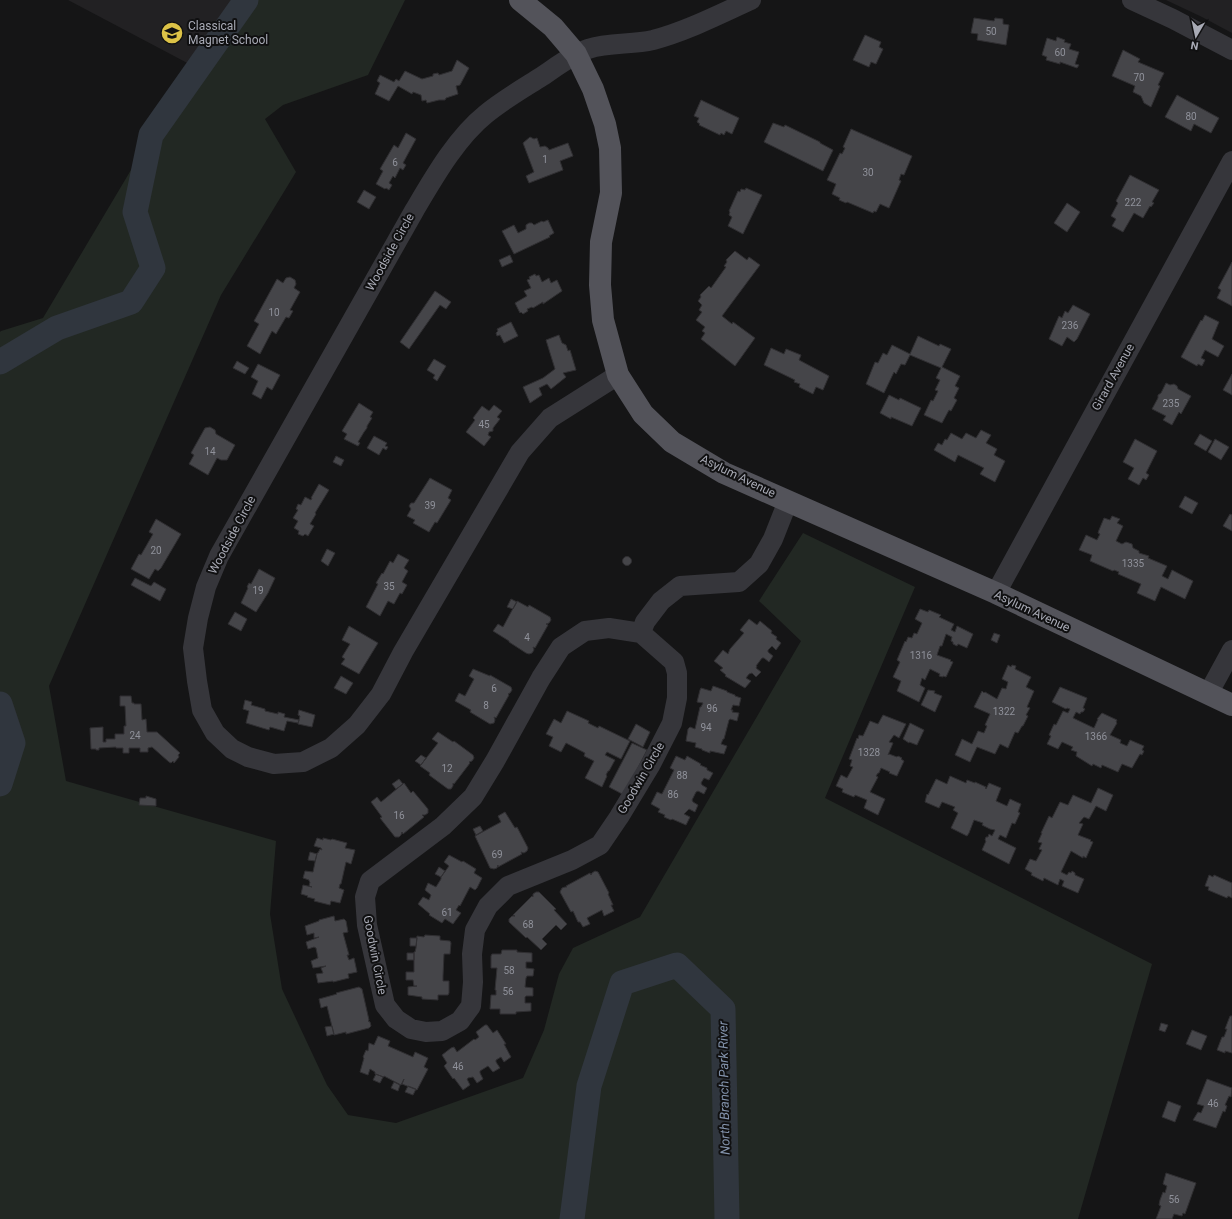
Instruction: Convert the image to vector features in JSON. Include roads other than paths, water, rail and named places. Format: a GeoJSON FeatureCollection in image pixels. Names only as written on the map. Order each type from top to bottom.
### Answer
{"type":"FeatureCollection","features":[{"type":"Feature","properties":{"kind":"main road","name":"Asylum Avenue"},"geometry":{"type":"LineString","coordinates":[[520,0],[553,27],[576,54],[593,88],[605,124],[610,148],[612,194],[601,242],[600,285],[603,320],[618,375],[643,414],[672,442],[724,473],[996,593],[1232,705]]}},
{"type":"Feature","properties":{"kind":"street","name":"Woodside Circle"},"geometry":{"type":"LineString","coordinates":[[618,375],[550,418],[520,452],[403,652],[381,694],[357,725],[331,748],[302,762],[274,764],[248,757],[232,749],[215,733],[202,710],[193,648],[198,618],[206,587],[219,556],[433,178],[463,137],[484,115],[576,54],[600,46],[634,44],[654,40],[698,24],[751,0]]}},
{"type":"Feature","properties":{"kind":"street"},"geometry":{"type":"LineString","coordinates":[[1132,0],[1173,19],[1232,50]]}},
{"type":"Feature","properties":{"kind":"street","name":"Girard Avenue"},"geometry":{"type":"LineString","coordinates":[[996,593],[1232,161]]}},
{"type":"Feature","properties":{"kind":"street"},"geometry":{"type":"LineString","coordinates":[[641,633],[645,622],[661,601],[680,586],[739,582],[759,564],[773,539],[788,501]]}},
{"type":"Feature","properties":{"kind":"street","name":"Goodwin Circle"},"geometry":{"type":"LineString","coordinates":[[609,628],[641,633],[674,662],[677,673],[677,698],[672,723],[651,764],[619,817],[600,844],[572,860],[508,886],[488,906],[475,930],[472,954],[473,982],[471,1006],[460,1021],[442,1031],[426,1032],[411,1029],[396,1019],[385,1005],[367,925],[365,897],[370,881],[443,826],[473,797],[496,761],[541,678],[561,647],[585,631],[609,628]]}},
{"type":"Feature","properties":{"kind":"street"},"geometry":{"type":"LineString","coordinates":[[1208,694],[1232,650]]}},
{"type":"Feature","properties":{"kind":"waterway","name":"North Branch Park River"},"geometry":{"type":"LineString","coordinates":[[0,362],[57,328],[131,302],[153,268],[135,212],[151,135],[246,0]]}},
{"type":"Feature","properties":{"kind":"waterway","name":"North Branch Park River"},"geometry":{"type":"LineString","coordinates":[[0,704],[13,743],[0,784]]}},
{"type":"Feature","properties":{"kind":"waterway","name":"North Branch Park River"},"geometry":{"type":"LineString","coordinates":[[572,1219],[589,1086],[622,983],[677,965],[723,1009],[727,1219]]}},
{"type":"Feature","properties":{"kind":"place","name":"Classical Magnet School"},"geometry":{"type":"Point","coordinates":[172,33]}}]}
